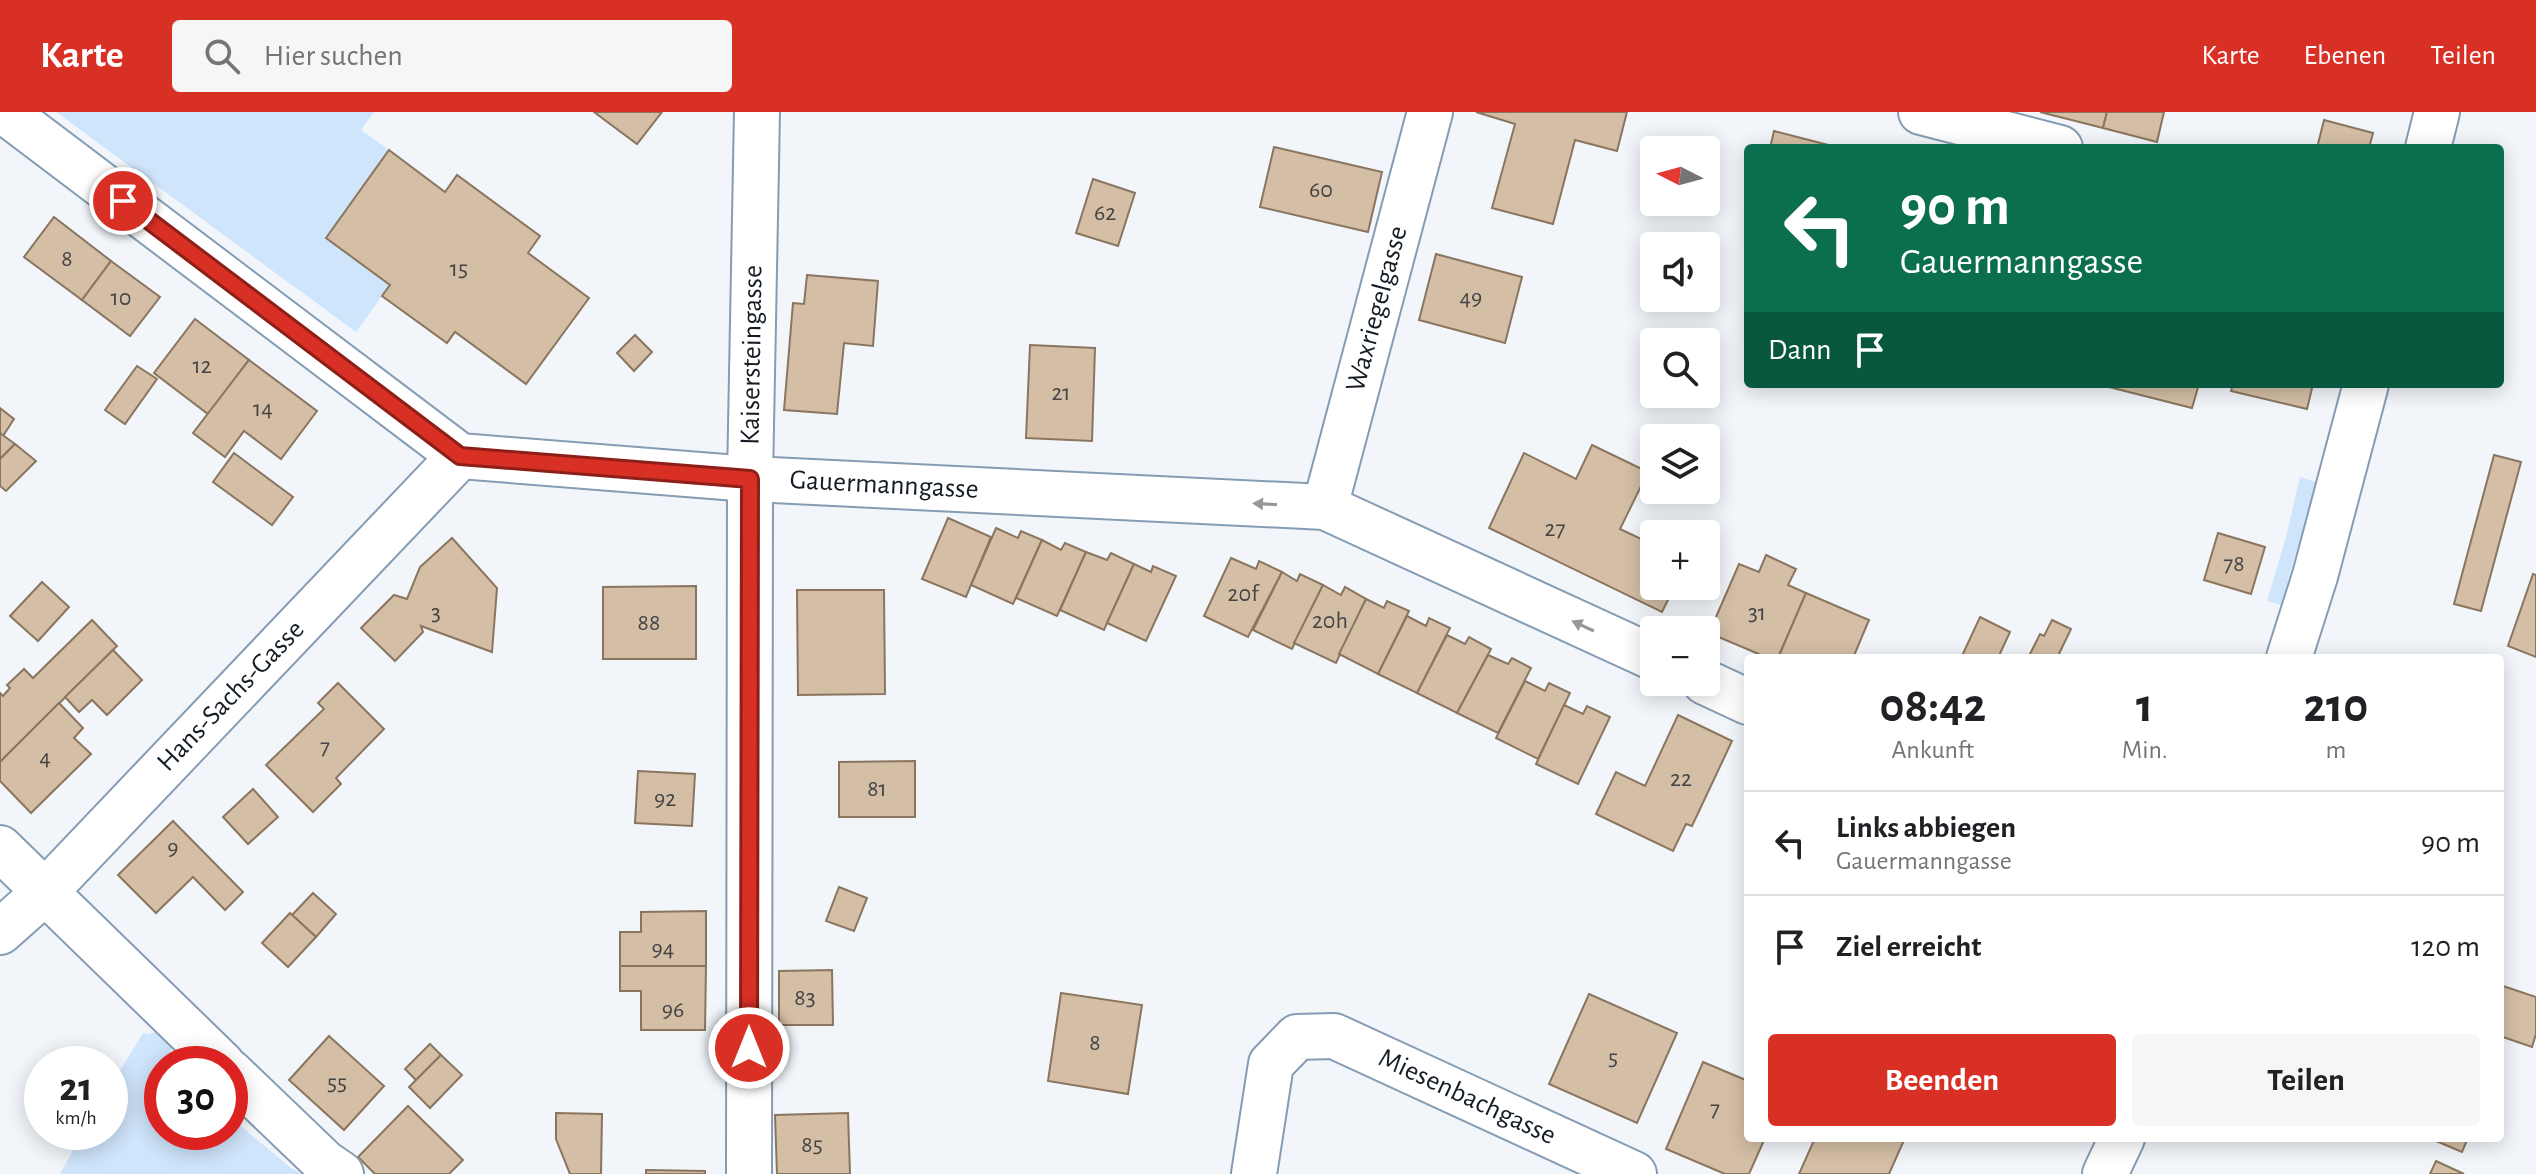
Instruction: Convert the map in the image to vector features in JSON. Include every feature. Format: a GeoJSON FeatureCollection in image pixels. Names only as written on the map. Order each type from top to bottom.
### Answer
{"type":"FeatureCollection","features":[{"type":"Feature","properties":{"kind":"street"},"geometry":{"type":"LineString","coordinates":[[5,112],[460,456]]}},
{"type":"Feature","properties":{"kind":"street","name":"Kaisersteingasse"},"geometry":{"type":"LineString","coordinates":[[749,1174],[750,479],[757,112]]}},
{"type":"Feature","properties":{"kind":"street","name":"Waxriegelgasse"},"geometry":{"type":"LineString","coordinates":[[1325,507],[1430,112]]}},
{"type":"Feature","properties":{"kind":"street"},"geometry":{"type":"LineString","coordinates":[[1921,112],[2045,144]]}},
{"type":"Feature","properties":{"kind":"street"},"geometry":{"type":"LineString","coordinates":[[2429,144],[2437,112]]}},
{"type":"Feature","properties":{"kind":"street"},"geometry":{"type":"LineString","coordinates":[[2290,654],[2315,576],[2365,388]]}},
{"type":"Feature","properties":{"kind":"street","name":"Gauermanngasse"},"geometry":{"type":"LineString","coordinates":[[460,456],[750,479],[1325,507],[1640,652]]}},
{"type":"Feature","properties":{"kind":"street","name":"Hans-Sachs-Gasse"},"geometry":{"type":"LineString","coordinates":[[0,932],[44,893],[460,456]]}},
{"type":"Feature","properties":{"kind":"street"},"geometry":{"type":"LineString","coordinates":[[1720,689],[1744,700]]}},
{"type":"Feature","properties":{"kind":"street"},"geometry":{"type":"LineString","coordinates":[[0,848],[203,1046]]}},
{"type":"Feature","properties":{"kind":"street","name":"Miesenbachgasse"},"geometry":{"type":"LineString","coordinates":[[1254,1174],[1271,1064],[1297,1037],[1334,1036],[1634,1174]]}},
{"type":"Feature","properties":{"kind":"street"},"geometry":{"type":"LineString","coordinates":[[248,1089],[325,1163],[341,1174]]}},
{"type":"Feature","properties":{"kind":"street"},"geometry":{"type":"LineString","coordinates":[[2105,1174],[2120,1142]]}},
{"type":"Feature","properties":{"kind":"shaded area"},"geometry":{"type":"Polygon","coordinates":[[[56,112],[374,112],[361,130],[389,150],[326,238],[390,285],[356,332],[56,112]]]}},
{"type":"Feature","properties":{"kind":"shaded area"},"geometry":{"type":"Polygon","coordinates":[[[2300,477],[2316,482],[2281,605],[2267,601],[2300,477]]]}},
{"type":"Feature","properties":{"kind":"shaded area"},"geometry":{"type":"Polygon","coordinates":[[[160,1031],[172,1043],[172,1046],[144,1046],[144,1150],[248,1150],[248,1132],[302,1174],[60,1174],[73,1150],[128,1150],[128,1058],[143,1033],[160,1031]]]}},
{"type":"Feature","properties":{"kind":"building"},"geometry":{"type":"Polygon","coordinates":[[[594,112],[662,112],[637,144],[594,112]]]}},
{"type":"Feature","properties":{"kind":"building"},"geometry":{"type":"Polygon","coordinates":[[[1476,112],[1627,112],[1617,151],[1575,140],[1553,224],[1492,208],[1515,124],[1476,112]]]}},
{"type":"Feature","properties":{"kind":"building"},"geometry":{"type":"Polygon","coordinates":[[[2040,112],[2107,112],[2103,128],[2040,112]]]}},
{"type":"Feature","properties":{"kind":"building"},"geometry":{"type":"Polygon","coordinates":[[[2107,112],[2164,112],[2157,142],[2103,128],[2107,112]]]}},
{"type":"Feature","properties":{"kind":"building"},"geometry":{"type":"Polygon","coordinates":[[[2324,120],[2373,133],[2370,144],[2318,144],[2324,120]]]}},
{"type":"Feature","properties":{"kind":"building"},"geometry":{"type":"Polygon","coordinates":[[[1774,131],[1824,144],[1771,144],[1774,131]]]}},
{"type":"Feature","properties":{"kind":"building"},"geometry":{"type":"Polygon","coordinates":[[[1274,147],[1382,172],[1368,232],[1260,207],[1274,147]]]}},
{"type":"Feature","properties":{"kind":"building"},"geometry":{"type":"Polygon","coordinates":[[[389,150],[445,192],[457,175],[540,236],[528,253],[589,298],[526,384],[455,332],[447,343],[382,296],[390,285],[326,238],[389,150]]]}},
{"type":"Feature","properties":{"kind":"building"},"geometry":{"type":"Polygon","coordinates":[[[1093,179],[1135,193],[1118,246],[1076,233],[1093,179]]]}},
{"type":"Feature","properties":{"kind":"building"},"geometry":{"type":"Polygon","coordinates":[[[54,217],[111,261],[82,300],[24,257],[54,217]]]}},
{"type":"Feature","properties":{"kind":"building"},"geometry":{"type":"Polygon","coordinates":[[[1436,254],[1522,277],[1505,343],[1419,320],[1436,254]]]}},
{"type":"Feature","properties":{"kind":"building"},"geometry":{"type":"Polygon","coordinates":[[[111,261],[160,297],[130,336],[82,300],[111,261]]]}},
{"type":"Feature","properties":{"kind":"building"},"geometry":{"type":"Polygon","coordinates":[[[807,275],[878,281],[873,346],[844,343],[837,414],[784,410],[793,303],[804,304],[807,275]]]}},
{"type":"Feature","properties":{"kind":"building"},"geometry":{"type":"Polygon","coordinates":[[[195,319],[249,360],[208,414],[154,373],[195,319]]]}},
{"type":"Feature","properties":{"kind":"building"},"geometry":{"type":"Polygon","coordinates":[[[635,335],[652,352],[634,371],[617,353],[635,335]]]}},
{"type":"Feature","properties":{"kind":"building"},"geometry":{"type":"Polygon","coordinates":[[[1030,345],[1095,348],[1092,441],[1026,438],[1030,345]]]}},
{"type":"Feature","properties":{"kind":"building"},"geometry":{"type":"Polygon","coordinates":[[[249,360],[317,411],[281,459],[244,431],[225,457],[193,433],[249,360]]]}},
{"type":"Feature","properties":{"kind":"building"},"geometry":{"type":"Polygon","coordinates":[[[137,366],[157,379],[125,424],[105,410],[137,366]]]}},
{"type":"Feature","properties":{"kind":"building"},"geometry":{"type":"Polygon","coordinates":[[[2113,388],[2198,388],[2192,408],[2113,388]]]}},
{"type":"Feature","properties":{"kind":"building"},"geometry":{"type":"Polygon","coordinates":[[[2232,388],[2312,388],[2307,409],[2231,391],[2232,388]]]}},
{"type":"Feature","properties":{"kind":"building"},"geometry":{"type":"Polygon","coordinates":[[[0,408],[14,419],[3,436],[0,433],[0,408]]]}},
{"type":"Feature","properties":{"kind":"building"},"geometry":{"type":"Polygon","coordinates":[[[0,433],[15,444],[0,459],[0,433]]]}},
{"type":"Feature","properties":{"kind":"building"},"geometry":{"type":"Polygon","coordinates":[[[15,444],[36,461],[6,491],[0,486],[0,459],[15,444]]]}},
{"type":"Feature","properties":{"kind":"building"},"geometry":{"type":"Polygon","coordinates":[[[1592,445],[1640,468],[1640,488],[1620,529],[1640,539],[1640,600],[1668,600],[1662,612],[1489,528],[1524,453],[1576,479],[1592,445]]]}},
{"type":"Feature","properties":{"kind":"building"},"geometry":{"type":"Polygon","coordinates":[[[234,453],[293,497],[272,525],[213,482],[234,453]]]}},
{"type":"Feature","properties":{"kind":"building"},"geometry":{"type":"Polygon","coordinates":[[[2494,455],[2521,462],[2481,611],[2454,604],[2494,455]]]}},
{"type":"Feature","properties":{"kind":"building"},"geometry":{"type":"Polygon","coordinates":[[[948,518],[991,537],[966,597],[922,579],[948,518]]]}},
{"type":"Feature","properties":{"kind":"building"},"geometry":{"type":"Polygon","coordinates":[[[996,528],[1018,538],[1021,531],[1042,540],[1013,604],[971,585],[996,528]]]}},
{"type":"Feature","properties":{"kind":"building"},"geometry":{"type":"Polygon","coordinates":[[[2218,533],[2265,547],[2251,594],[2204,580],[2218,533]]]}},
{"type":"Feature","properties":{"kind":"building"},"geometry":{"type":"Polygon","coordinates":[[[452,538],[497,588],[492,652],[421,626],[423,632],[395,661],[361,628],[394,595],[407,599],[420,567],[452,538]]]}},
{"type":"Feature","properties":{"kind":"building"},"geometry":{"type":"Polygon","coordinates":[[[1042,540],[1061,550],[1065,543],[1086,552],[1057,616],[1016,598],[1042,540]]]}},
{"type":"Feature","properties":{"kind":"building"},"geometry":{"type":"Polygon","coordinates":[[[1086,552],[1107,560],[1111,553],[1134,564],[1104,630],[1060,610],[1086,552]]]}},
{"type":"Feature","properties":{"kind":"building"},"geometry":{"type":"Polygon","coordinates":[[[1766,555],[1796,569],[1788,585],[1806,593],[1780,654],[1759,654],[1720,638],[1720,616],[1716,616],[1739,564],[1759,572],[1766,555]]]}},
{"type":"Feature","properties":{"kind":"building"},"geometry":{"type":"Polygon","coordinates":[[[1231,558],[1256,569],[1259,561],[1282,572],[1248,637],[1204,616],[1231,558]]]}},
{"type":"Feature","properties":{"kind":"building"},"geometry":{"type":"Polygon","coordinates":[[[1134,564],[1151,572],[1153,566],[1176,576],[1146,641],[1107,623],[1134,564]]]}},
{"type":"Feature","properties":{"kind":"building"},"geometry":{"type":"Polygon","coordinates":[[[1282,572],[1297,581],[1300,574],[1323,585],[1292,649],[1253,630],[1282,572]]]}},
{"type":"Feature","properties":{"kind":"building"},"geometry":{"type":"Polygon","coordinates":[[[2533,574],[2536,575],[2536,657],[2508,646],[2533,574]]]}},
{"type":"Feature","properties":{"kind":"building"},"geometry":{"type":"Polygon","coordinates":[[[42,582],[69,607],[38,641],[10,616],[42,582]]]}},
{"type":"Feature","properties":{"kind":"building"},"geometry":{"type":"Polygon","coordinates":[[[1323,585],[1341,595],[1345,587],[1366,599],[1336,663],[1294,643],[1323,585]]]}},
{"type":"Feature","properties":{"kind":"building"},"geometry":{"type":"Polygon","coordinates":[[[696,586],[696,659],[603,659],[603,587],[696,586]]]}},
{"type":"Feature","properties":{"kind":"building"},"geometry":{"type":"Polygon","coordinates":[[[797,590],[884,590],[885,694],[798,695],[797,590]]]}},
{"type":"Feature","properties":{"kind":"building"},"geometry":{"type":"Polygon","coordinates":[[[1806,593],[1869,620],[1855,654],[1780,654],[1806,593]]]}},
{"type":"Feature","properties":{"kind":"building"},"geometry":{"type":"Polygon","coordinates":[[[1366,599],[1384,608],[1387,601],[1409,611],[1378,674],[1339,654],[1366,599]]]}},
{"type":"Feature","properties":{"kind":"building"},"geometry":{"type":"Polygon","coordinates":[[[1407,616],[1426,626],[1429,618],[1450,628],[1417,693],[1378,674],[1407,616]]]}},
{"type":"Feature","properties":{"kind":"building"},"geometry":{"type":"Polygon","coordinates":[[[1980,617],[2010,632],[2000,654],[1963,654],[1980,617]]]}},
{"type":"Feature","properties":{"kind":"building"},"geometry":{"type":"Polygon","coordinates":[[[92,620],[117,646],[0,762],[0,693],[3,696],[10,688],[7,685],[24,669],[33,678],[92,620]]]}},
{"type":"Feature","properties":{"kind":"building"},"geometry":{"type":"Polygon","coordinates":[[[2052,620],[2071,629],[2059,654],[2030,654],[2040,634],[2044,636],[2052,620]]]}},
{"type":"Feature","properties":{"kind":"building"},"geometry":{"type":"Polygon","coordinates":[[[1447,635],[1465,644],[1469,637],[1491,649],[1457,713],[1417,693],[1447,635]]]}},
{"type":"Feature","properties":{"kind":"building"},"geometry":{"type":"Polygon","coordinates":[[[113,650],[142,680],[107,715],[92,700],[79,712],[65,697],[113,650]]]}},
{"type":"Feature","properties":{"kind":"building"},"geometry":{"type":"Polygon","coordinates":[[[1488,655],[1508,664],[1512,658],[1531,668],[1498,733],[1457,713],[1488,655]]]}},
{"type":"Feature","properties":{"kind":"building"},"geometry":{"type":"Polygon","coordinates":[[[1525,681],[1545,691],[1549,683],[1570,693],[1538,759],[1496,738],[1525,681]]]}},
{"type":"Feature","properties":{"kind":"building"},"geometry":{"type":"Polygon","coordinates":[[[338,683],[384,729],[336,778],[341,784],[313,812],[266,765],[324,709],[318,703],[338,683]]]}},
{"type":"Feature","properties":{"kind":"building"},"geometry":{"type":"Polygon","coordinates":[[[59,703],[83,728],[74,738],[91,754],[31,813],[0,781],[0,762],[59,703]]]}},
{"type":"Feature","properties":{"kind":"building"},"geometry":{"type":"Polygon","coordinates":[[[1564,705],[1583,714],[1587,706],[1610,717],[1578,784],[1536,764],[1564,705]]]}},
{"type":"Feature","properties":{"kind":"building"},"geometry":{"type":"Polygon","coordinates":[[[1678,715],[1732,741],[1692,826],[1686,824],[1673,851],[1596,814],[1616,772],[1645,786],[1678,715]]]}},
{"type":"Feature","properties":{"kind":"building"},"geometry":{"type":"Polygon","coordinates":[[[915,761],[915,817],[839,817],[839,762],[915,761]]]}},
{"type":"Feature","properties":{"kind":"building"},"geometry":{"type":"Polygon","coordinates":[[[638,771],[695,774],[692,826],[635,823],[638,771]]]}},
{"type":"Feature","properties":{"kind":"building"},"geometry":{"type":"Polygon","coordinates":[[[253,789],[278,817],[248,844],[223,817],[253,789]]]}},
{"type":"Feature","properties":{"kind":"building"},"geometry":{"type":"Polygon","coordinates":[[[173,821],[243,892],[225,910],[193,877],[156,913],[118,875],[173,821]]]}},
{"type":"Feature","properties":{"kind":"building"},"geometry":{"type":"Polygon","coordinates":[[[839,887],[867,898],[854,931],[826,921],[839,887]]]}},
{"type":"Feature","properties":{"kind":"building"},"geometry":{"type":"Polygon","coordinates":[[[313,893],[336,914],[316,937],[292,915],[313,893]]]}},
{"type":"Feature","properties":{"kind":"building"},"geometry":{"type":"Polygon","coordinates":[[[706,911],[706,966],[620,966],[620,932],[641,932],[641,912],[706,911]]]}},
{"type":"Feature","properties":{"kind":"building"},"geometry":{"type":"Polygon","coordinates":[[[290,913],[316,937],[288,967],[262,943],[290,913]]]}},
{"type":"Feature","properties":{"kind":"building"},"geometry":{"type":"Polygon","coordinates":[[[620,966],[706,966],[705,1030],[641,1030],[641,991],[620,991],[620,966]]]}},
{"type":"Feature","properties":{"kind":"building"},"geometry":{"type":"Polygon","coordinates":[[[832,970],[833,1025],[779,1025],[779,971],[832,970]]]}},
{"type":"Feature","properties":{"kind":"building"},"geometry":{"type":"Polygon","coordinates":[[[2504,986],[2536,997],[2536,1034],[2532,1047],[2504,1037],[2504,986]]]}},
{"type":"Feature","properties":{"kind":"building"},"geometry":{"type":"Polygon","coordinates":[[[1061,993],[1142,1005],[1128,1094],[1048,1081],[1061,993]]]}},
{"type":"Feature","properties":{"kind":"building"},"geometry":{"type":"Polygon","coordinates":[[[1589,994],[1677,1033],[1637,1123],[1549,1084],[1589,994]]]}},
{"type":"Feature","properties":{"kind":"building"},"geometry":{"type":"Polygon","coordinates":[[[329,1036],[384,1086],[344,1130],[289,1080],[329,1036]]]}},
{"type":"Feature","properties":{"kind":"building"},"geometry":{"type":"Polygon","coordinates":[[[430,1044],[441,1055],[416,1080],[405,1069],[430,1044]]]}},
{"type":"Feature","properties":{"kind":"building"},"geometry":{"type":"Polygon","coordinates":[[[441,1055],[462,1075],[430,1108],[409,1087],[441,1055]]]}},
{"type":"Feature","properties":{"kind":"building"},"geometry":{"type":"Polygon","coordinates":[[[1703,1062],[1744,1079],[1744,1142],[1763,1142],[1749,1174],[1725,1174],[1666,1149],[1703,1062]]]}},
{"type":"Feature","properties":{"kind":"building"},"geometry":{"type":"Polygon","coordinates":[[[408,1106],[463,1160],[449,1174],[375,1174],[358,1157],[408,1106]]]}},
{"type":"Feature","properties":{"kind":"building"},"geometry":{"type":"Polygon","coordinates":[[[556,1113],[602,1114],[601,1174],[570,1174],[556,1139],[556,1113]]]}},
{"type":"Feature","properties":{"kind":"building"},"geometry":{"type":"Polygon","coordinates":[[[848,1113],[850,1174],[777,1174],[775,1115],[848,1113]]]}},
{"type":"Feature","properties":{"kind":"building"},"geometry":{"type":"Polygon","coordinates":[[[1813,1142],[1903,1142],[1889,1174],[1799,1174],[1813,1142]]]}},
{"type":"Feature","properties":{"kind":"building"},"geometry":{"type":"Polygon","coordinates":[[[2438,1142],[2466,1142],[2462,1152],[2438,1142]]]}},
{"type":"Feature","properties":{"kind":"building"},"geometry":{"type":"Polygon","coordinates":[[[2436,1161],[2464,1174],[2430,1174],[2436,1161]]]}},
{"type":"Feature","properties":{"kind":"building"},"geometry":{"type":"Polygon","coordinates":[[[646,1170],[705,1171],[705,1174],[646,1174],[646,1170]]]}},
{"type":"Feature","properties":{"kind":"route"},"geometry":{"type":"LineString","coordinates":[[123,201],[460,456],[750,479],[749,1048]]}}]}
